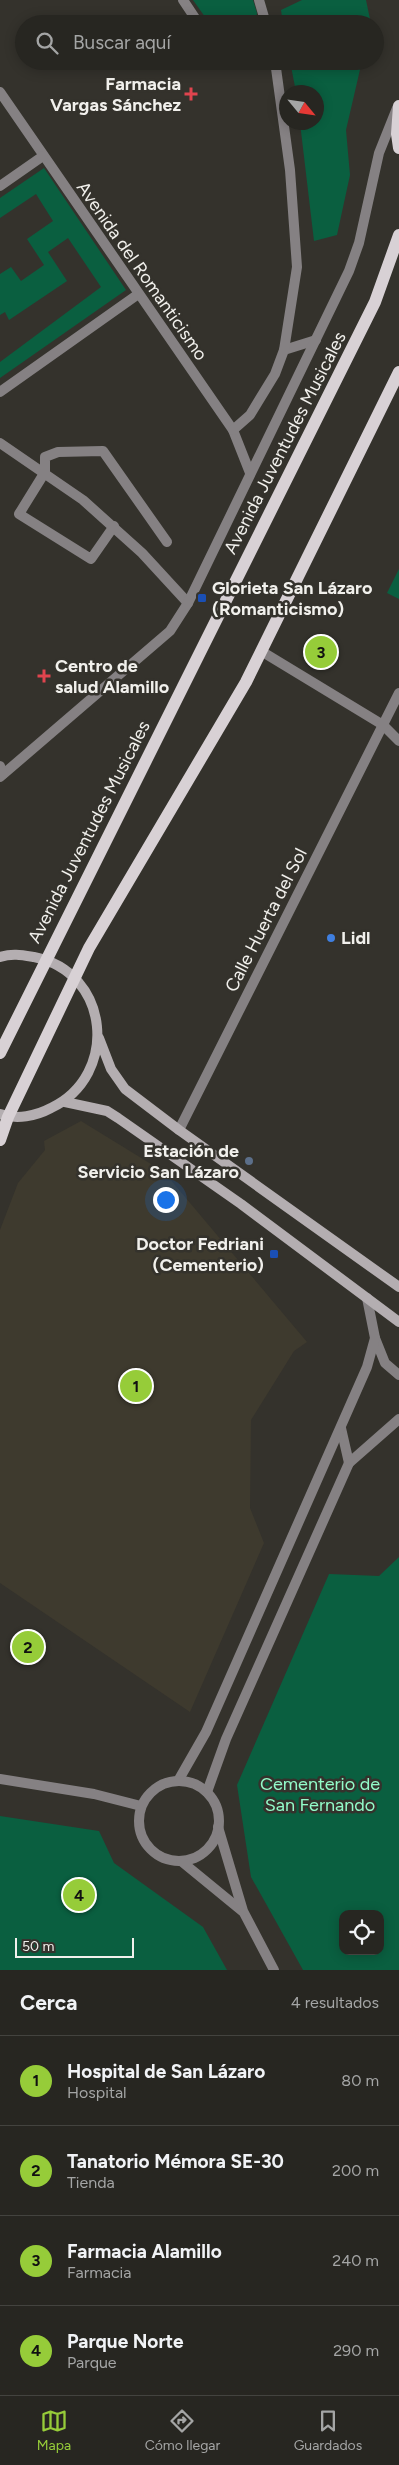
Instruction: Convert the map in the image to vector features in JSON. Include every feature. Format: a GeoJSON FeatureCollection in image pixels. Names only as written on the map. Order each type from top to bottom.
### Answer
{"type":"FeatureCollection","features":[{"type":"Feature","properties":{"kind":"main road"},"geometry":{"type":"LineString","coordinates":[[399,104],[397,134],[399,148]]}},
{"type":"Feature","properties":{"kind":"main road","name":"Avenida Juventudes Musicales"},"geometry":{"type":"LineString","coordinates":[[0,1053],[45,959],[375,302],[399,235]]}},
{"type":"Feature","properties":{"kind":"main road"},"geometry":{"type":"LineString","coordinates":[[0,1140],[4,1116],[76,979],[90,948],[246,682],[399,372]]}},
{"type":"Feature","properties":{"kind":"main road"},"geometry":{"type":"LineString","coordinates":[[2,955],[18,954],[45,959],[61,967],[76,979],[90,1000],[99,1038],[111,1069],[125,1089],[179,1130],[399,1287]]}},
{"type":"Feature","properties":{"kind":"main road"},"geometry":{"type":"LineString","coordinates":[[4,1116],[38,1115],[65,1102],[86,1079],[95,1057],[99,1038]]}},
{"type":"Feature","properties":{"kind":"main road"},"geometry":{"type":"LineString","coordinates":[[65,1102],[107,1111],[118,1118],[241,1204],[399,1322]]}},
{"type":"Feature","properties":{"kind":"street"},"geometry":{"type":"LineString","coordinates":[[183,0],[193,15]]}},
{"type":"Feature","properties":{"kind":"street"},"geometry":{"type":"LineString","coordinates":[[259,0],[263,15]]}},
{"type":"Feature","properties":{"kind":"street"},"geometry":{"type":"LineString","coordinates":[[232,430],[250,415],[275,374],[284,350],[297,267],[290,170],[276,70]]}},
{"type":"Feature","properties":{"kind":"street","name":"Avenida del Romanticismo"},"geometry":{"type":"LineString","coordinates":[[0,92],[137,295],[232,430],[250,473]]}},
{"type":"Feature","properties":{"kind":"street","name":"Avenida Juventudes Musicales"},"geometry":{"type":"LineString","coordinates":[[1,772],[170,631],[188,603],[342,287],[359,243],[379,153],[399,104]]}},
{"type":"Feature","properties":{"kind":"street"},"geometry":{"type":"LineString","coordinates":[[0,186],[43,156]]}},
{"type":"Feature","properties":{"kind":"street"},"geometry":{"type":"LineString","coordinates":[[0,392],[137,295]]}},
{"type":"Feature","properties":{"kind":"street"},"geometry":{"type":"LineString","coordinates":[[284,350],[316,340]]}},
{"type":"Feature","properties":{"kind":"street"},"geometry":{"type":"LineString","coordinates":[[0,443],[84,500],[114,526],[188,603]]}},
{"type":"Feature","properties":{"kind":"street"},"geometry":{"type":"LineString","coordinates":[[114,526],[92,559],[19,514],[45,472],[45,457],[58,452],[103,451],[167,542]]}},
{"type":"Feature","properties":{"kind":"street"},"geometry":{"type":"LineString","coordinates":[[261,650],[383,725],[399,741]]}},
{"type":"Feature","properties":{"kind":"street","name":"Calle Huerta del Sol"},"geometry":{"type":"LineString","coordinates":[[179,1130],[399,693]]}},
{"type":"Feature","properties":{"kind":"street"},"geometry":{"type":"LineString","coordinates":[[367,1298],[375,1338],[385,1363],[399,1375]]}},
{"type":"Feature","properties":{"kind":"street"},"geometry":{"type":"LineString","coordinates":[[178,1781],[206,1732],[341,1428],[367,1367],[375,1338]]}},
{"type":"Feature","properties":{"kind":"street"},"geometry":{"type":"LineString","coordinates":[[207,1792],[226,1739],[350,1463],[399,1419]]}},
{"type":"Feature","properties":{"kind":"street"},"geometry":{"type":"LineString","coordinates":[[341,1428],[350,1463]]}},
{"type":"Feature","properties":{"kind":"street"},"geometry":{"type":"LineString","coordinates":[[0,1779],[94,1794],[141,1806]]}},
{"type":"Feature","properties":{"kind":"street"},"geometry":{"type":"LineString","coordinates":[[218,1827],[214,1840],[206,1851],[194,1858],[181,1861],[168,1860],[156,1854],[146,1845],[140,1833],[141,1806],[156,1788],[166,1783],[178,1781],[198,1786],[207,1792],[214,1802],[218,1814],[218,1827],[243,1911],[274,1970]]}},
{"type":"Feature","properties":{"kind":"street"},"geometry":{"type":"LineString","coordinates":[[181,1861],[243,1911]]}},
{"type":"Feature","properties":{"kind":"shaded area"},"geometry":{"type":"Polygon","coordinates":[[[81,1121],[164,1172],[307,1342],[294,1351],[251,1420],[250,1508],[264,1543],[190,1712],[0,1583],[0,1230],[18,1183],[45,1150],[44,1141],[81,1121]]]}},
{"type":"Feature","properties":{"kind":"green space"},"geometry":{"type":"Polygon","coordinates":[[[193,0],[253,0],[257,13],[257,15],[204,15],[193,0]]]}},
{"type":"Feature","properties":{"kind":"green space"},"geometry":{"type":"Polygon","coordinates":[[[302,0],[366,0],[369,15],[282,15],[281,10],[302,0]]]}},
{"type":"Feature","properties":{"kind":"green space"},"geometry":{"type":"Polygon","coordinates":[[[292,70],[360,70],[346,130],[350,175],[337,235],[314,241],[301,130],[324,130],[324,85],[295,85],[292,70]]]}},
{"type":"Feature","properties":{"kind":"green space"},"geometry":{"type":"Polygon","coordinates":[[[44,168],[126,290],[0,378],[0,362],[101,287],[68,238],[48,252],[67,281],[9,320],[5,312],[0,315],[0,274],[11,267],[21,281],[44,265],[27,239],[53,221],[36,194],[0,218],[0,198],[44,168]]]}},
{"type":"Feature","properties":{"kind":"green space"},"geometry":{"type":"Polygon","coordinates":[[[399,569],[399,599],[387,593],[399,569]]]}},
{"type":"Feature","properties":{"kind":"green space","name":"Cementerio de San Fernando"},"geometry":{"type":"Polygon","coordinates":[[[399,1557],[399,1970],[303,1970],[251,1877],[237,1785],[329,1574],[379,1576],[399,1557]]]}},
{"type":"Feature","properties":{"kind":"green space"},"geometry":{"type":"Polygon","coordinates":[[[0,1816],[99,1831],[114,1863],[203,1927],[227,1970],[0,1970],[0,1816]]]}},
{"type":"Feature","properties":{"kind":"place","name":"Farmacia Vargas Sánchez"},"geometry":{"type":"Point","coordinates":[191,94]}},
{"type":"Feature","properties":{"kind":"place","name":"Glorieta San Lázaro (Romanticismo)"},"geometry":{"type":"Point","coordinates":[202,598]}},
{"type":"Feature","properties":{"kind":"place","name":"Farmacia Alamillo"},"geometry":{"type":"Point","coordinates":[321,652]}},
{"type":"Feature","properties":{"kind":"place","name":"Centro de salud Alamillo"},"geometry":{"type":"Point","coordinates":[44,676]}},
{"type":"Feature","properties":{"kind":"place","name":"Lidl"},"geometry":{"type":"Point","coordinates":[331,938]}},
{"type":"Feature","properties":{"kind":"place","name":"Estación de Servicio San Lázaro"},"geometry":{"type":"Point","coordinates":[249,1161]}},
{"type":"Feature","properties":{"kind":"place","name":"Doctor Fedriani (Cementerio)"},"geometry":{"type":"Point","coordinates":[274,1254]}},
{"type":"Feature","properties":{"kind":"place","name":"Hospital de San Lázaro"},"geometry":{"type":"Point","coordinates":[136,1386]}},
{"type":"Feature","properties":{"kind":"place","name":"Tanatorio Mémora SE-30"},"geometry":{"type":"Point","coordinates":[28,1647]}},
{"type":"Feature","properties":{"kind":"place","name":"Parque Norte"},"geometry":{"type":"Point","coordinates":[79,1895]}}]}
